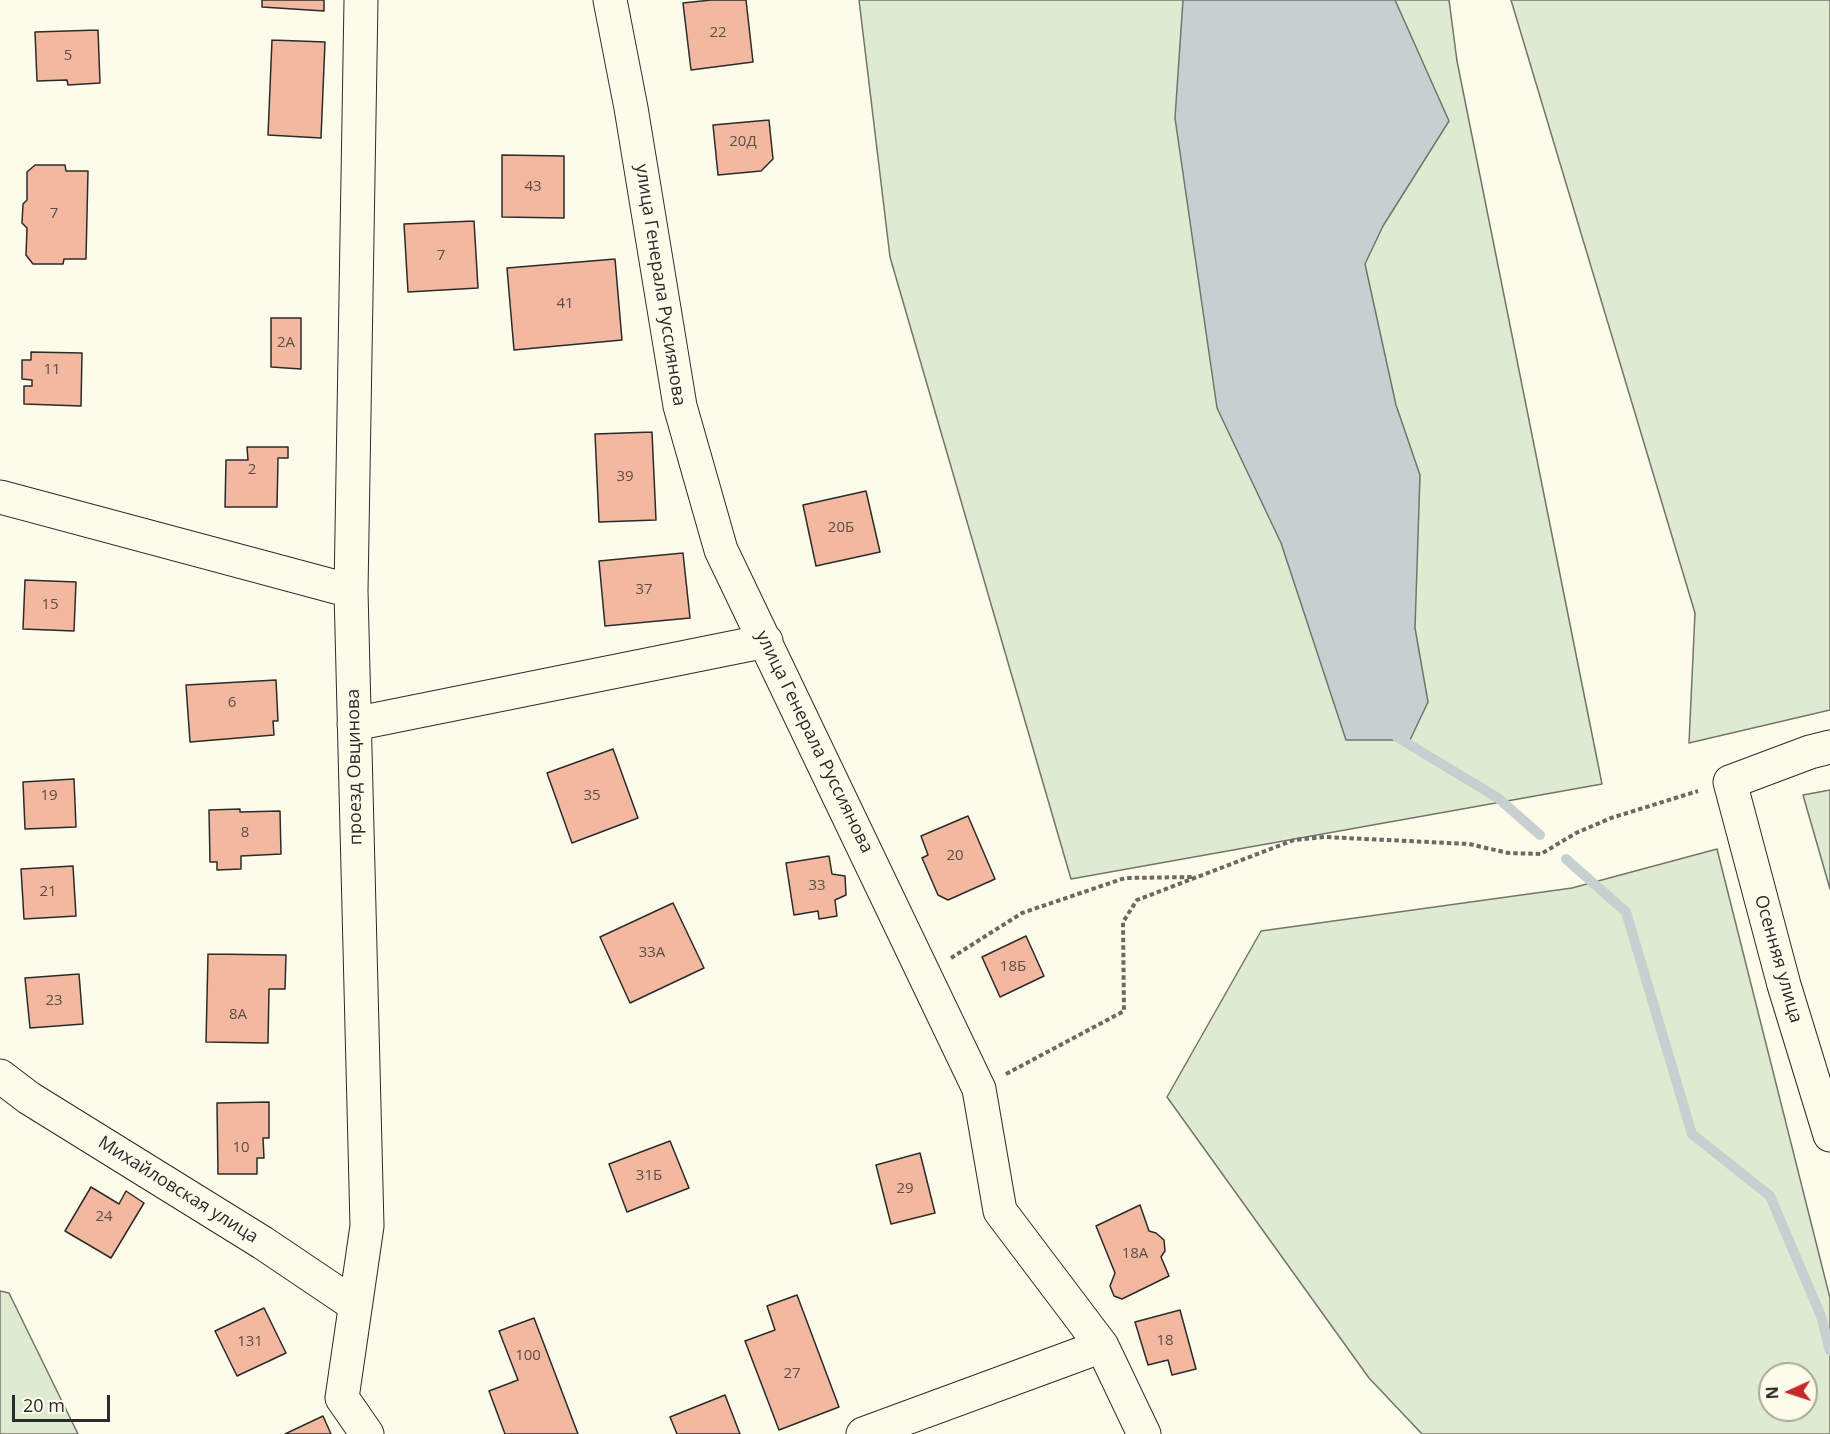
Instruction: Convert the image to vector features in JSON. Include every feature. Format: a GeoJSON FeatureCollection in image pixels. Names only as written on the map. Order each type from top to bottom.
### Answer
{"type":"FeatureCollection","features":[{"type":"Feature","properties":{"kind":"street","name":"проезд Овцинова"},"geometry":{"type":"LineString","coordinates":[[361,0],[351,591],[367,1226],[342,1398],[367,1434]]}},
{"type":"Feature","properties":{"kind":"street","name":"улица Генерала Руссиянова"},"geometry":{"type":"LineString","coordinates":[[610,0],[631,108],[680,406],[722,550],[979,1089],[1000,1210],[1102,1346],[1144,1434]]}},
{"type":"Feature","properties":{"kind":"street"},"geometry":{"type":"LineString","coordinates":[[0,497],[351,591]]}},
{"type":"Feature","properties":{"kind":"street"},"geometry":{"type":"LineString","coordinates":[[354,724],[766,641]]}},
{"type":"Feature","properties":{"kind":"street"},"geometry":{"type":"LineString","coordinates":[[1730,782],[1810,752],[1830,747]]}},
{"type":"Feature","properties":{"kind":"street","name":"Осенняя улица"},"geometry":{"type":"LineString","coordinates":[[1730,782],[1784,985],[1830,1135]]}},
{"type":"Feature","properties":{"kind":"street","name":"Михайловская улица"},"geometry":{"type":"LineString","coordinates":[[0,1076],[29,1098],[263,1243],[355,1305]]}},
{"type":"Feature","properties":{"kind":"street"},"geometry":{"type":"LineString","coordinates":[[863,1434],[1102,1346]]}},
{"type":"Feature","properties":{"kind":"path"},"geometry":{"type":"LineString","coordinates":[[979,1089],[1124,1011],[1123,922],[1137,900],[1294,840],[1325,837],[1469,844],[1508,853],[1541,854],[1576,833],[1611,818],[1730,782]]}},
{"type":"Feature","properties":{"kind":"path"},"geometry":{"type":"LineString","coordinates":[[925,974],[1022,913],[1125,878],[1198,877]]}},
{"type":"Feature","properties":{"kind":"green space"},"geometry":{"type":"Polygon","coordinates":[[[859,0],[1449,0],[1457,61],[1602,784],[1071,879],[890,257],[859,0]]]}},
{"type":"Feature","properties":{"kind":"green space"},"geometry":{"type":"Polygon","coordinates":[[[1511,0],[1830,0],[1830,710],[1689,743],[1695,613],[1511,0]]]}},
{"type":"Feature","properties":{"kind":"green space"},"geometry":{"type":"Polygon","coordinates":[[[1830,790],[1830,889],[1803,795],[1830,790]]]}},
{"type":"Feature","properties":{"kind":"green space"},"geometry":{"type":"Polygon","coordinates":[[[1717,849],[1830,1298],[1830,1434],[1422,1434],[1369,1378],[1167,1097],[1261,931],[1572,888],[1717,849]]]}},
{"type":"Feature","properties":{"kind":"green space"},"geometry":{"type":"Polygon","coordinates":[[[0,1291],[9,1293],[78,1434],[0,1434],[0,1291]]]}},
{"type":"Feature","properties":{"kind":"shaded area"},"geometry":{"type":"Polygon","coordinates":[[[1183,0],[1395,0],[1449,121],[1383,226],[1365,264],[1396,405],[1420,475],[1415,628],[1428,702],[1410,740],[1346,740],[1281,543],[1217,408],[1175,118],[1183,0]]]}},
{"type":"Feature","properties":{"kind":"building"},"geometry":{"type":"Polygon","coordinates":[[[262,0],[324,0],[324,11],[262,7],[262,0]]]}},
{"type":"Feature","properties":{"kind":"building"},"geometry":{"type":"Polygon","coordinates":[[[746,0],[753,62],[691,70],[683,3],[746,0]]]}},
{"type":"Feature","properties":{"kind":"building"},"geometry":{"type":"Polygon","coordinates":[[[98,30],[100,83],[68,85],[67,80],[37,81],[35,32],[98,30]]]}},
{"type":"Feature","properties":{"kind":"building"},"geometry":{"type":"Polygon","coordinates":[[[272,40],[325,42],[321,138],[268,135],[272,40]]]}},
{"type":"Feature","properties":{"kind":"building"},"geometry":{"type":"Polygon","coordinates":[[[769,120],[773,159],[761,171],[718,175],[713,125],[769,120]]]}},
{"type":"Feature","properties":{"kind":"building"},"geometry":{"type":"Polygon","coordinates":[[[502,155],[564,156],[564,218],[502,217],[502,155]]]}},
{"type":"Feature","properties":{"kind":"building"},"geometry":{"type":"Polygon","coordinates":[[[35,165],[65,165],[66,171],[88,171],[86,259],[64,259],[63,264],[33,264],[26,255],[27,228],[22,223],[23,204],[27,200],[27,172],[35,165]]]}},
{"type":"Feature","properties":{"kind":"building"},"geometry":{"type":"Polygon","coordinates":[[[474,221],[478,288],[408,292],[404,224],[474,221]]]}},
{"type":"Feature","properties":{"kind":"building"},"geometry":{"type":"Polygon","coordinates":[[[615,259],[622,340],[514,350],[507,268],[615,259]]]}},
{"type":"Feature","properties":{"kind":"building"},"geometry":{"type":"Polygon","coordinates":[[[271,318],[301,318],[301,369],[271,367],[271,318]]]}},
{"type":"Feature","properties":{"kind":"building"},"geometry":{"type":"Polygon","coordinates":[[[31,352],[82,353],[81,406],[24,404],[24,386],[32,386],[32,380],[22,379],[22,360],[31,360],[31,352]]]}},
{"type":"Feature","properties":{"kind":"building"},"geometry":{"type":"Polygon","coordinates":[[[652,432],[656,520],[599,522],[595,434],[652,432]]]}},
{"type":"Feature","properties":{"kind":"building"},"geometry":{"type":"Polygon","coordinates":[[[247,447],[288,447],[288,458],[278,458],[277,507],[225,507],[226,460],[248,460],[247,447]]]}},
{"type":"Feature","properties":{"kind":"building"},"geometry":{"type":"Polygon","coordinates":[[[866,491],[880,552],[816,566],[803,505],[866,491]]]}},
{"type":"Feature","properties":{"kind":"building"},"geometry":{"type":"Polygon","coordinates":[[[683,553],[690,618],[605,626],[599,561],[683,553]]]}},
{"type":"Feature","properties":{"kind":"building"},"geometry":{"type":"Polygon","coordinates":[[[25,580],[76,582],[74,631],[23,629],[25,580]]]}},
{"type":"Feature","properties":{"kind":"building"},"geometry":{"type":"Polygon","coordinates":[[[276,680],[278,721],[273,721],[274,735],[190,742],[186,685],[276,680]]]}},
{"type":"Feature","properties":{"kind":"building"},"geometry":{"type":"Polygon","coordinates":[[[613,749],[638,818],[572,843],[547,773],[613,749]]]}},
{"type":"Feature","properties":{"kind":"building"},"geometry":{"type":"Polygon","coordinates":[[[74,779],[76,827],[25,829],[23,782],[74,779]]]}},
{"type":"Feature","properties":{"kind":"building"},"geometry":{"type":"Polygon","coordinates":[[[240,809],[240,812],[280,811],[281,854],[241,856],[241,869],[217,870],[217,862],[210,862],[209,810],[240,809]]]}},
{"type":"Feature","properties":{"kind":"building"},"geometry":{"type":"Polygon","coordinates":[[[968,816],[995,879],[948,900],[938,895],[922,858],[928,855],[921,836],[968,816]]]}},
{"type":"Feature","properties":{"kind":"building"},"geometry":{"type":"Polygon","coordinates":[[[829,856],[832,874],[845,876],[846,895],[835,900],[837,916],[819,919],[818,911],[794,915],[786,863],[829,856]]]}},
{"type":"Feature","properties":{"kind":"building"},"geometry":{"type":"Polygon","coordinates":[[[73,866],[76,916],[24,919],[21,869],[73,866]]]}},
{"type":"Feature","properties":{"kind":"building"},"geometry":{"type":"Polygon","coordinates":[[[673,903],[704,968],[630,1003],[600,937],[673,903]]]}},
{"type":"Feature","properties":{"kind":"building"},"geometry":{"type":"Polygon","coordinates":[[[1026,936],[1044,976],[1000,997],[982,957],[1026,936]]]}},
{"type":"Feature","properties":{"kind":"building"},"geometry":{"type":"Polygon","coordinates":[[[208,954],[286,955],[285,989],[269,989],[268,1043],[206,1042],[208,954]]]}},
{"type":"Feature","properties":{"kind":"building"},"geometry":{"type":"Polygon","coordinates":[[[79,974],[83,1024],[30,1028],[25,978],[79,974]]]}},
{"type":"Feature","properties":{"kind":"building"},"geometry":{"type":"Polygon","coordinates":[[[269,1102],[269,1138],[263,1138],[264,1158],[257,1158],[257,1174],[218,1174],[217,1103],[269,1102]]]}},
{"type":"Feature","properties":{"kind":"building"},"geometry":{"type":"Polygon","coordinates":[[[670,1141],[689,1188],[627,1212],[609,1164],[670,1141]]]}},
{"type":"Feature","properties":{"kind":"building"},"geometry":{"type":"Polygon","coordinates":[[[920,1153],[935,1213],[891,1224],[876,1165],[920,1153]]]}},
{"type":"Feature","properties":{"kind":"building"},"geometry":{"type":"Polygon","coordinates":[[[91,1187],[119,1204],[126,1191],[144,1203],[111,1258],[65,1231],[91,1187]]]}},
{"type":"Feature","properties":{"kind":"building"},"geometry":{"type":"Polygon","coordinates":[[[1140,1205],[1149,1231],[1156,1233],[1164,1240],[1165,1251],[1161,1257],[1169,1276],[1122,1299],[1114,1296],[1110,1286],[1115,1273],[1096,1226],[1140,1205]]]}},
{"type":"Feature","properties":{"kind":"building"},"geometry":{"type":"Polygon","coordinates":[[[797,1295],[839,1407],[779,1430],[745,1341],[775,1330],[767,1306],[797,1295]]]}},
{"type":"Feature","properties":{"kind":"building"},"geometry":{"type":"Polygon","coordinates":[[[264,1308],[286,1353],[237,1376],[215,1331],[264,1308]]]}},
{"type":"Feature","properties":{"kind":"building"},"geometry":{"type":"Polygon","coordinates":[[[1180,1310],[1196,1369],[1172,1375],[1168,1360],[1148,1365],[1135,1322],[1180,1310]]]}},
{"type":"Feature","properties":{"kind":"building"},"geometry":{"type":"Polygon","coordinates":[[[534,1318],[578,1434],[505,1434],[489,1391],[518,1380],[499,1331],[534,1318]]]}},
{"type":"Feature","properties":{"kind":"building"},"geometry":{"type":"Polygon","coordinates":[[[725,1395],[740,1434],[677,1434],[670,1417],[725,1395]]]}},
{"type":"Feature","properties":{"kind":"building"},"geometry":{"type":"Polygon","coordinates":[[[323,1416],[331,1434],[285,1434],[323,1416]]]}},
{"type":"Feature","properties":{"kind":"waterway"},"geometry":{"type":"LineString","coordinates":[[1395,732],[1397,737],[1498,798],[1540,835]]}},
{"type":"Feature","properties":{"kind":"waterway"},"geometry":{"type":"LineString","coordinates":[[1566,859],[1626,912],[1692,1134],[1770,1196],[1821,1316],[1830,1351]]}}]}
